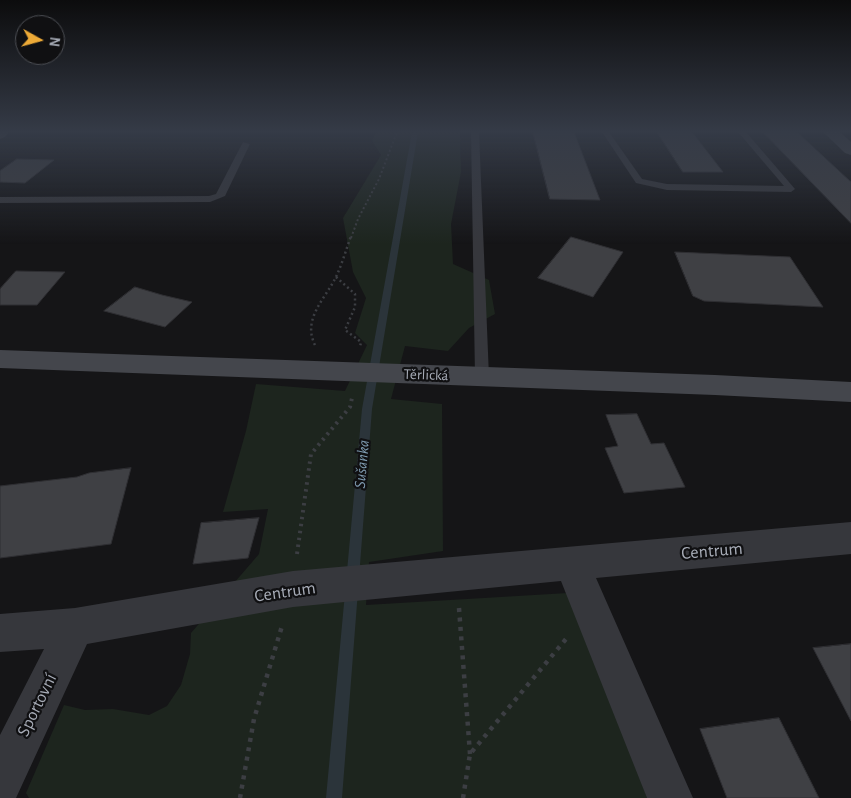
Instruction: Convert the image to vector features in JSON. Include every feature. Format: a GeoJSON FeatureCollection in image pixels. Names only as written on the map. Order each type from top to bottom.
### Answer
{"type":"FeatureCollection","features":[{"type":"Feature","properties":{"kind":"main road","name":"Těrlická"},"geometry":{"type":"LineString","coordinates":[[0,359],[749,386],[851,392]]}},
{"type":"Feature","properties":{"kind":"street","name":"Centrum"},"geometry":{"type":"LineString","coordinates":[[0,633],[74,627],[309,588],[851,538]]}},
{"type":"Feature","properties":{"kind":"street"},"geometry":{"type":"LineString","coordinates":[[572,564],[670,798]]}},
{"type":"Feature","properties":{"kind":"street","name":"Sportovní"},"geometry":{"type":"LineString","coordinates":[[0,782],[74,627]]}},
{"type":"Feature","properties":{"kind":"lane"},"geometry":{"type":"LineString","coordinates":[[0,200],[210,199],[220,196],[233,169]]}},
{"type":"Feature","properties":{"kind":"lane"},"geometry":{"type":"LineString","coordinates":[[476,169],[482,377]]}},
{"type":"Feature","properties":{"kind":"lane"},"geometry":{"type":"LineString","coordinates":[[630,169],[638,181],[667,187],[791,189],[774,169]]}},
{"type":"Feature","properties":{"kind":"path"},"geometry":{"type":"LineString","coordinates":[[329,371],[313,341],[312,316],[336,276],[358,218],[383,169]]}},
{"type":"Feature","properties":{"kind":"path"},"geometry":{"type":"LineString","coordinates":[[240,798],[254,719],[309,588],[298,543],[311,454]]}},
{"type":"Feature","properties":{"kind":"path"},"geometry":{"type":"LineString","coordinates":[[456,575],[470,754],[463,798]]}},
{"type":"Feature","properties":{"kind":"path"},"geometry":{"type":"LineString","coordinates":[[470,754],[591,608]]}},
{"type":"Feature","properties":{"kind":"shaded area"},"geometry":{"type":"Polygon","coordinates":[[[372,169],[461,169],[451,224],[453,264],[489,280],[495,314],[469,328],[448,351],[405,346],[391,399],[442,404],[443,551],[369,562],[366,605],[568,593],[634,760],[647,798],[29,798],[26,793],[64,705],[85,710],[113,709],[149,715],[167,706],[181,685],[190,654],[191,633],[259,554],[268,509],[223,512],[246,431],[256,384],[345,391],[367,345],[355,333],[366,298],[353,272],[343,218],[372,169]]]}},
{"type":"Feature","properties":{"kind":"building"},"geometry":{"type":"Polygon","coordinates":[[[2,169],[42,169],[25,183],[0,182],[0,171],[2,169]]]}},
{"type":"Feature","properties":{"kind":"building"},"geometry":{"type":"Polygon","coordinates":[[[542,169],[588,169],[600,200],[550,199],[542,169]]]}},
{"type":"Feature","properties":{"kind":"building"},"geometry":{"type":"Polygon","coordinates":[[[681,169],[721,169],[723,172],[683,172],[681,169]]]}},
{"type":"Feature","properties":{"kind":"building"},"geometry":{"type":"Polygon","coordinates":[[[799,169],[837,169],[851,182],[851,223],[799,169]]]}},
{"type":"Feature","properties":{"kind":"building"},"geometry":{"type":"Polygon","coordinates":[[[571,237],[623,252],[593,297],[538,278],[571,237]]]}},
{"type":"Feature","properties":{"kind":"building"},"geometry":{"type":"Polygon","coordinates":[[[675,252],[790,257],[823,307],[704,301],[693,296],[675,252]]]}},
{"type":"Feature","properties":{"kind":"building"},"geometry":{"type":"Polygon","coordinates":[[[16,271],[65,272],[37,305],[0,305],[0,289],[16,271]]]}},
{"type":"Feature","properties":{"kind":"building"},"geometry":{"type":"Polygon","coordinates":[[[135,287],[192,302],[165,327],[104,311],[135,287]]]}},
{"type":"Feature","properties":{"kind":"building"},"geometry":{"type":"Polygon","coordinates":[[[637,414],[651,444],[664,443],[685,487],[624,493],[605,448],[618,446],[606,415],[637,414]]]}},
{"type":"Feature","properties":{"kind":"building"},"geometry":{"type":"Polygon","coordinates":[[[131,468],[111,544],[0,558],[0,486],[77,477],[89,473],[131,468]]]}},
{"type":"Feature","properties":{"kind":"building"},"geometry":{"type":"Polygon","coordinates":[[[259,518],[248,558],[193,564],[201,523],[259,518]]]}},
{"type":"Feature","properties":{"kind":"building"},"geometry":{"type":"Polygon","coordinates":[[[851,644],[851,721],[813,648],[851,644]]]}},
{"type":"Feature","properties":{"kind":"building"},"geometry":{"type":"Polygon","coordinates":[[[779,718],[819,798],[727,798],[700,729],[779,718]]]}},
{"type":"Feature","properties":{"kind":"waterway","name":"Sušanka"},"geometry":{"type":"LineString","coordinates":[[334,798],[367,409],[409,169]]}}]}
